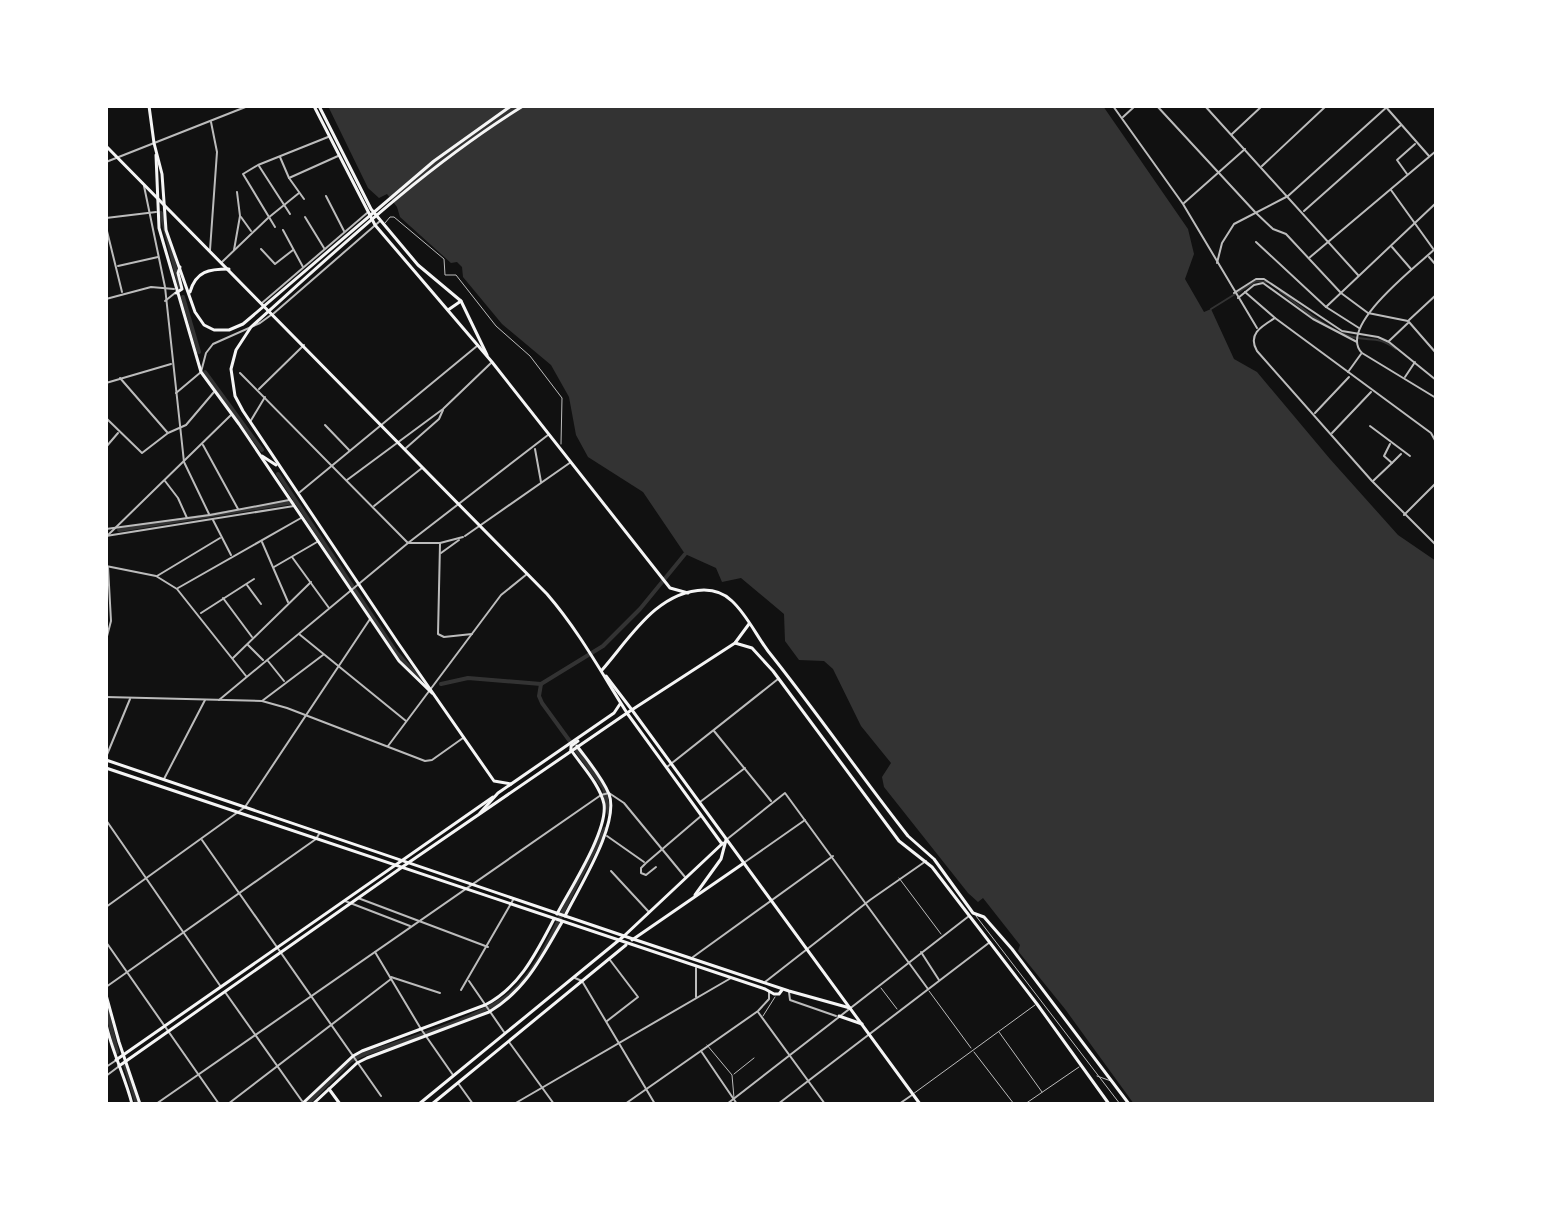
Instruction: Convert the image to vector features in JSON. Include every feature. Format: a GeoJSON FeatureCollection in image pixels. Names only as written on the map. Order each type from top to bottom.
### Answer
{"type":"FeatureCollection","features":[{"type":"Feature","properties":{"kind":"main road"},"geometry":{"type":"LineString","coordinates":[[149,106],[156,155],[159,228],[201,372],[399,661],[430,689]]}},
{"type":"Feature","properties":{"kind":"main road"},"geometry":{"type":"LineString","coordinates":[[317,106],[338,156],[369,211],[425,272],[461,301],[491,361],[663,580],[672,589],[689,593]]}},
{"type":"Feature","properties":{"kind":"main road"},"geometry":{"type":"LineString","coordinates":[[317,106],[375,225],[480,344]]}},
{"type":"Feature","properties":{"kind":"main road"},"geometry":{"type":"LineString","coordinates":[[156,155],[162,174],[166,230],[200,321],[210,329],[223,331],[243,324],[434,161],[511,106]]}},
{"type":"Feature","properties":{"kind":"main road"},"geometry":{"type":"LineString","coordinates":[[498,793],[494,781],[357,585],[250,423],[235,396],[231,375],[238,344],[251,327],[428,172],[479,133],[523,106]]}},
{"type":"Feature","properties":{"kind":"main road"},"geometry":{"type":"LineString","coordinates":[[106,146],[565,614],[702,815],[772,899],[920,1104]]}},
{"type":"Feature","properties":{"kind":"main road"},"geometry":{"type":"LineString","coordinates":[[176,291],[182,289],[178,273],[180,267]]}},
{"type":"Feature","properties":{"kind":"main road"},"geometry":{"type":"LineString","coordinates":[[190,292],[201,273],[229,269]]}},
{"type":"Feature","properties":{"kind":"main road"},"geometry":{"type":"LineString","coordinates":[[448,310],[461,301]]}},
{"type":"Feature","properties":{"kind":"main road"},"geometry":{"type":"LineString","coordinates":[[260,454],[279,467]]}},
{"type":"Feature","properties":{"kind":"main road"},"geometry":{"type":"LineString","coordinates":[[332,562],[335,552]]}},
{"type":"Feature","properties":{"kind":"main road"},"geometry":{"type":"LineString","coordinates":[[602,670],[651,614],[668,600],[704,590],[728,598],[893,817],[908,836],[934,859],[990,942],[1109,1104]]}},
{"type":"Feature","properties":{"kind":"main road"},"geometry":{"type":"LineString","coordinates":[[116,1060],[511,784],[735,643],[749,624]]}},
{"type":"Feature","properties":{"kind":"main road"},"geometry":{"type":"LineString","coordinates":[[735,643],[752,648],[779,678],[899,841],[926,861],[972,915],[984,917],[1012,949],[1129,1104]]}},
{"type":"Feature","properties":{"kind":"main road"},"geometry":{"type":"LineString","coordinates":[[602,670],[619,701],[630,711]]}},
{"type":"Feature","properties":{"kind":"main road"},"geometry":{"type":"LineString","coordinates":[[119,1066],[571,750],[573,745],[616,711],[619,701]]}},
{"type":"Feature","properties":{"kind":"main road"},"geometry":{"type":"LineString","coordinates":[[564,916],[606,835],[612,813],[608,793],[573,745]]}},
{"type":"Feature","properties":{"kind":"main road"},"geometry":{"type":"LineString","coordinates":[[558,914],[599,829],[604,812],[601,795],[571,750]]}},
{"type":"Feature","properties":{"kind":"main road"},"geometry":{"type":"LineString","coordinates":[[106,759],[513,899],[782,989],[850,1008]]}},
{"type":"Feature","properties":{"kind":"main road"},"geometry":{"type":"LineString","coordinates":[[669,765],[724,842],[721,859],[692,899]]}},
{"type":"Feature","properties":{"kind":"main road"},"geometry":{"type":"LineString","coordinates":[[106,768],[772,993],[781,993],[782,989]]}},
{"type":"Feature","properties":{"kind":"main road"},"geometry":{"type":"LineString","coordinates":[[494,781],[511,784]]}},
{"type":"Feature","properties":{"kind":"main road"},"geometry":{"type":"LineString","coordinates":[[480,813],[498,793]]}},
{"type":"Feature","properties":{"kind":"main road"},"geometry":{"type":"LineString","coordinates":[[419,1104],[624,936],[724,842]]}},
{"type":"Feature","properties":{"kind":"main road"},"geometry":{"type":"LineString","coordinates":[[432,1104],[633,939],[744,863]]}},
{"type":"Feature","properties":{"kind":"main road"},"geometry":{"type":"LineString","coordinates":[[303,1104],[353,1057],[485,1006],[503,994],[519,979],[558,920]]}},
{"type":"Feature","properties":{"kind":"main road"},"geometry":{"type":"LineString","coordinates":[[313,1104],[357,1063],[489,1011],[523,985],[558,920]]}},
{"type":"Feature","properties":{"kind":"main road"},"geometry":{"type":"LineString","coordinates":[[106,995],[140,1104]]}},
{"type":"Feature","properties":{"kind":"main road"},"geometry":{"type":"LineString","coordinates":[[839,1016],[862,1024]]}},
{"type":"Feature","properties":{"kind":"main road"},"geometry":{"type":"LineString","coordinates":[[106,1024],[132,1104]]}},
{"type":"Feature","properties":{"kind":"main road"},"geometry":{"type":"LineString","coordinates":[[329,1089],[340,1104]]}},
{"type":"Feature","properties":{"kind":"street"},"geometry":{"type":"LineString","coordinates":[[106,162],[248,106]]}},
{"type":"Feature","properties":{"kind":"street"},"geometry":{"type":"LineString","coordinates":[[1113,106],[1183,204],[1258,329]]}},
{"type":"Feature","properties":{"kind":"street"},"geometry":{"type":"LineString","coordinates":[[1122,118],[1135,106]]}},
{"type":"Feature","properties":{"kind":"street"},"geometry":{"type":"LineString","coordinates":[[1157,106],[1255,212],[1273,229],[1286,234],[1341,293],[1368,313],[1408,322],[1436,353]]}},
{"type":"Feature","properties":{"kind":"street"},"geometry":{"type":"LineString","coordinates":[[1205,106],[1358,275]]}},
{"type":"Feature","properties":{"kind":"street"},"geometry":{"type":"LineString","coordinates":[[1232,134],[1262,106]]}},
{"type":"Feature","properties":{"kind":"street"},"geometry":{"type":"LineString","coordinates":[[1261,166],[1326,106]]}},
{"type":"Feature","properties":{"kind":"street"},"geometry":{"type":"LineString","coordinates":[[1217,265],[1226,233],[1240,220],[1288,196],[1386,107],[1430,156]]}},
{"type":"Feature","properties":{"kind":"street"},"geometry":{"type":"LineString","coordinates":[[210,250],[217,152],[211,121]]}},
{"type":"Feature","properties":{"kind":"street"},"geometry":{"type":"LineString","coordinates":[[1303,212],[1401,125]]}},
{"type":"Feature","properties":{"kind":"street"},"geometry":{"type":"LineString","coordinates":[[275,227],[242,176],[258,165],[329,136]]}},
{"type":"Feature","properties":{"kind":"street"},"geometry":{"type":"LineString","coordinates":[[1408,175],[1397,160],[1417,143]]}},
{"type":"Feature","properties":{"kind":"street"},"geometry":{"type":"LineString","coordinates":[[1183,204],[1245,149]]}},
{"type":"Feature","properties":{"kind":"street"},"geometry":{"type":"LineString","coordinates":[[1309,258],[1436,151]]}},
{"type":"Feature","properties":{"kind":"street"},"geometry":{"type":"LineString","coordinates":[[280,156],[289,178],[304,199]]}},
{"type":"Feature","properties":{"kind":"street"},"geometry":{"type":"LineString","coordinates":[[289,178],[338,156]]}},
{"type":"Feature","properties":{"kind":"street"},"geometry":{"type":"LineString","coordinates":[[258,165],[290,214]]}},
{"type":"Feature","properties":{"kind":"street"},"geometry":{"type":"LineString","coordinates":[[143,181],[165,287],[184,462],[210,515]]}},
{"type":"Feature","properties":{"kind":"street"},"geometry":{"type":"LineString","coordinates":[[1390,189],[1435,249],[1368,313],[1359,328],[1357,339],[1362,353],[1436,398]]}},
{"type":"Feature","properties":{"kind":"street"},"geometry":{"type":"LineString","coordinates":[[234,250],[240,216],[237,192]]}},
{"type":"Feature","properties":{"kind":"street"},"geometry":{"type":"LineString","coordinates":[[222,262],[282,205],[299,193]]}},
{"type":"Feature","properties":{"kind":"street"},"geometry":{"type":"LineString","coordinates":[[326,196],[344,231]]}},
{"type":"Feature","properties":{"kind":"street"},"geometry":{"type":"LineString","coordinates":[[1326,307],[1436,203]]}},
{"type":"Feature","properties":{"kind":"street"},"geometry":{"type":"LineString","coordinates":[[261,304],[369,211]]}},
{"type":"Feature","properties":{"kind":"street"},"geometry":{"type":"LineString","coordinates":[[106,218],[157,212]]}},
{"type":"Feature","properties":{"kind":"street"},"geometry":{"type":"LineString","coordinates":[[240,216],[257,236]]}},
{"type":"Feature","properties":{"kind":"street"},"geometry":{"type":"LineString","coordinates":[[305,217],[324,248]]}},
{"type":"Feature","properties":{"kind":"street"},"geometry":{"type":"LineString","coordinates":[[176,393],[201,372],[206,353],[213,344],[260,323],[375,225],[383,225],[394,217],[444,259],[445,275],[456,275],[496,326],[546,375],[562,398],[563,443],[559,446]]}},
{"type":"Feature","properties":{"kind":"street"},"geometry":{"type":"LineString","coordinates":[[106,227],[122,294]]}},
{"type":"Feature","properties":{"kind":"street"},"geometry":{"type":"LineString","coordinates":[[283,230],[303,267]]}},
{"type":"Feature","properties":{"kind":"street"},"geometry":{"type":"LineString","coordinates":[[1256,242],[1326,307],[1359,328]]}},
{"type":"Feature","properties":{"kind":"street"},"geometry":{"type":"LineString","coordinates":[[1391,245],[1412,270]]}},
{"type":"Feature","properties":{"kind":"street"},"geometry":{"type":"LineString","coordinates":[[261,249],[275,264],[293,250]]}},
{"type":"Feature","properties":{"kind":"street"},"geometry":{"type":"LineString","coordinates":[[1428,256],[1436,265]]}},
{"type":"Feature","properties":{"kind":"street"},"geometry":{"type":"LineString","coordinates":[[116,266],[160,257]]}},
{"type":"Feature","properties":{"kind":"street"},"geometry":{"type":"LineString","coordinates":[[106,261],[114,259]]}},
{"type":"Feature","properties":{"kind":"street"},"geometry":{"type":"LineString","coordinates":[[1236,296],[1256,279],[1264,279],[1324,321],[1357,339]]}},
{"type":"Feature","properties":{"kind":"street"},"geometry":{"type":"LineString","coordinates":[[1236,296],[1263,283],[1313,319],[1357,339],[1378,337],[1389,342],[1436,380]]}},
{"type":"Feature","properties":{"kind":"street"},"geometry":{"type":"LineString","coordinates":[[106,299],[145,288],[165,287],[176,291],[165,301]]}},
{"type":"Feature","properties":{"kind":"street"},"geometry":{"type":"LineString","coordinates":[[1245,292],[1275,318],[1431,433],[1436,442]]}},
{"type":"Feature","properties":{"kind":"street"},"geometry":{"type":"LineString","coordinates":[[1389,342],[1436,295]]}},
{"type":"Feature","properties":{"kind":"street"},"geometry":{"type":"LineString","coordinates":[[1275,318],[1258,329],[1254,346],[1372,481],[1436,545]]}},
{"type":"Feature","properties":{"kind":"street"},"geometry":{"type":"LineString","coordinates":[[297,494],[480,344]]}},
{"type":"Feature","properties":{"kind":"street"},"geometry":{"type":"LineString","coordinates":[[258,390],[304,345]]}},
{"type":"Feature","properties":{"kind":"street"},"geometry":{"type":"LineString","coordinates":[[1314,414],[1349,374],[1362,353]]}},
{"type":"Feature","properties":{"kind":"street"},"geometry":{"type":"LineString","coordinates":[[347,481],[443,409],[491,361]]}},
{"type":"Feature","properties":{"kind":"street"},"geometry":{"type":"LineString","coordinates":[[1404,378],[1415,362]]}},
{"type":"Feature","properties":{"kind":"street"},"geometry":{"type":"LineString","coordinates":[[106,383],[172,364]]}},
{"type":"Feature","properties":{"kind":"street"},"geometry":{"type":"LineString","coordinates":[[240,373],[408,543],[440,543],[463,537]]}},
{"type":"Feature","properties":{"kind":"street"},"geometry":{"type":"LineString","coordinates":[[120,378],[168,433]]}},
{"type":"Feature","properties":{"kind":"street"},"geometry":{"type":"LineString","coordinates":[[106,418],[142,453],[168,433],[186,425],[214,391]]}},
{"type":"Feature","properties":{"kind":"street"},"geometry":{"type":"LineString","coordinates":[[1331,434],[1372,391]]}},
{"type":"Feature","properties":{"kind":"street"},"geometry":{"type":"LineString","coordinates":[[250,423],[265,397]]}},
{"type":"Feature","properties":{"kind":"street"},"geometry":{"type":"LineString","coordinates":[[405,449],[439,419],[443,409]]}},
{"type":"Feature","properties":{"kind":"street"},"geometry":{"type":"LineString","coordinates":[[107,536],[232,414]]}},
{"type":"Feature","properties":{"kind":"street"},"geometry":{"type":"LineString","coordinates":[[325,425],[349,451]]}},
{"type":"Feature","properties":{"kind":"street"},"geometry":{"type":"LineString","coordinates":[[1370,426],[1410,456]]}},
{"type":"Feature","properties":{"kind":"street"},"geometry":{"type":"LineString","coordinates":[[106,447],[119,433]]}},
{"type":"Feature","properties":{"kind":"street"},"geometry":{"type":"LineString","coordinates":[[219,700],[408,543],[550,434]]}},
{"type":"Feature","properties":{"kind":"street"},"geometry":{"type":"LineString","coordinates":[[1391,443],[1383,454],[1392,463]]}},
{"type":"Feature","properties":{"kind":"street"},"geometry":{"type":"LineString","coordinates":[[203,445],[239,510]]}},
{"type":"Feature","properties":{"kind":"street"},"geometry":{"type":"LineString","coordinates":[[535,447],[541,483]]}},
{"type":"Feature","properties":{"kind":"street"},"geometry":{"type":"LineString","coordinates":[[1372,481],[1403,452]]}},
{"type":"Feature","properties":{"kind":"street"},"geometry":{"type":"LineString","coordinates":[[441,553],[572,462]]}},
{"type":"Feature","properties":{"kind":"street"},"geometry":{"type":"LineString","coordinates":[[373,507],[423,467]]}},
{"type":"Feature","properties":{"kind":"street"},"geometry":{"type":"LineString","coordinates":[[165,481],[178,498],[187,519]]}},
{"type":"Feature","properties":{"kind":"street"},"geometry":{"type":"LineString","coordinates":[[1404,515],[1436,483]]}},
{"type":"Feature","properties":{"kind":"street"},"geometry":{"type":"LineString","coordinates":[[106,529],[292,503]]}},
{"type":"Feature","properties":{"kind":"street"},"geometry":{"type":"LineString","coordinates":[[107,536],[213,520],[292,503]]}},
{"type":"Feature","properties":{"kind":"street"},"geometry":{"type":"LineString","coordinates":[[177,589],[302,518]]}},
{"type":"Feature","properties":{"kind":"street"},"geometry":{"type":"LineString","coordinates":[[213,520],[231,556]]}},
{"type":"Feature","properties":{"kind":"street"},"geometry":{"type":"LineString","coordinates":[[156,576],[220,538]]}},
{"type":"Feature","properties":{"kind":"street"},"geometry":{"type":"LineString","coordinates":[[261,540],[288,603]]}},
{"type":"Feature","properties":{"kind":"street"},"geometry":{"type":"LineString","coordinates":[[273,567],[317,542]]}},
{"type":"Feature","properties":{"kind":"street"},"geometry":{"type":"LineString","coordinates":[[440,543],[437,632],[444,637],[473,634]]}},
{"type":"Feature","properties":{"kind":"street"},"geometry":{"type":"LineString","coordinates":[[292,557],[329,608]]}},
{"type":"Feature","properties":{"kind":"street"},"geometry":{"type":"LineString","coordinates":[[106,640],[110,610],[107,567],[156,576],[177,589],[247,677]]}},
{"type":"Feature","properties":{"kind":"street"},"geometry":{"type":"LineString","coordinates":[[387,748],[501,595],[528,573]]}},
{"type":"Feature","properties":{"kind":"street"},"geometry":{"type":"LineString","coordinates":[[199,615],[254,579]]}},
{"type":"Feature","properties":{"kind":"street"},"geometry":{"type":"LineString","coordinates":[[233,659],[311,582]]}},
{"type":"Feature","properties":{"kind":"street"},"geometry":{"type":"LineString","coordinates":[[246,584],[261,604]]}},
{"type":"Feature","properties":{"kind":"street"},"geometry":{"type":"LineString","coordinates":[[223,598],[253,638]]}},
{"type":"Feature","properties":{"kind":"street"},"geometry":{"type":"LineString","coordinates":[[106,613],[110,610]]}},
{"type":"Feature","properties":{"kind":"street"},"geometry":{"type":"LineString","coordinates":[[106,907],[245,807],[371,618]]}},
{"type":"Feature","properties":{"kind":"street"},"geometry":{"type":"LineString","coordinates":[[299,633],[406,721]]}},
{"type":"Feature","properties":{"kind":"street"},"geometry":{"type":"LineString","coordinates":[[247,645],[285,683]]}},
{"type":"Feature","properties":{"kind":"street"},"geometry":{"type":"LineString","coordinates":[[262,701],[324,654]]}},
{"type":"Feature","properties":{"kind":"street"},"geometry":{"type":"LineString","coordinates":[[669,765],[779,678]]}},
{"type":"Feature","properties":{"kind":"street"},"geometry":{"type":"LineString","coordinates":[[106,697],[262,701],[428,762],[464,737]]}},
{"type":"Feature","properties":{"kind":"street"},"geometry":{"type":"LineString","coordinates":[[106,759],[130,699]]}},
{"type":"Feature","properties":{"kind":"street"},"geometry":{"type":"LineString","coordinates":[[164,780],[205,700]]}},
{"type":"Feature","properties":{"kind":"street"},"geometry":{"type":"LineString","coordinates":[[714,730],[772,802]]}},
{"type":"Feature","properties":{"kind":"street"},"geometry":{"type":"LineString","coordinates":[[106,741],[112,744]]}},
{"type":"Feature","properties":{"kind":"street"},"geometry":{"type":"LineString","coordinates":[[699,803],[745,768]]}},
{"type":"Feature","properties":{"kind":"street"},"geometry":{"type":"LineString","coordinates":[[156,1104],[601,795],[608,793],[624,803],[686,877]]}},
{"type":"Feature","properties":{"kind":"street"},"geometry":{"type":"LineString","coordinates":[[724,842],[772,802],[783,794],[787,795],[1014,1104]]}},
{"type":"Feature","properties":{"kind":"street"},"geometry":{"type":"LineString","coordinates":[[656,867],[644,875],[640,870],[702,815]]}},
{"type":"Feature","properties":{"kind":"street"},"geometry":{"type":"LineString","coordinates":[[744,863],[806,819]]}},
{"type":"Feature","properties":{"kind":"street"},"geometry":{"type":"LineString","coordinates":[[106,820],[303,1104]]}},
{"type":"Feature","properties":{"kind":"street"},"geometry":{"type":"LineString","coordinates":[[106,987],[316,839],[320,832]]}},
{"type":"Feature","properties":{"kind":"street"},"geometry":{"type":"LineString","coordinates":[[606,835],[646,863]]}},
{"type":"Feature","properties":{"kind":"street"},"geometry":{"type":"LineString","coordinates":[[202,839],[381,1096]]}},
{"type":"Feature","properties":{"kind":"street"},"geometry":{"type":"LineString","coordinates":[[692,957],[833,856]]}},
{"type":"Feature","properties":{"kind":"street"},"geometry":{"type":"LineString","coordinates":[[764,982],[899,878],[926,861]]}},
{"type":"Feature","properties":{"kind":"street"},"geometry":{"type":"LineString","coordinates":[[611,871],[648,912]]}},
{"type":"Feature","properties":{"kind":"street"},"geometry":{"type":"LineString","coordinates":[[899,878],[942,936]]}},
{"type":"Feature","properties":{"kind":"street"},"geometry":{"type":"LineString","coordinates":[[351,896],[488,947]]}},
{"type":"Feature","properties":{"kind":"street"},"geometry":{"type":"LineString","coordinates":[[461,990],[513,899]]}},
{"type":"Feature","properties":{"kind":"street"},"geometry":{"type":"LineString","coordinates":[[344,900],[412,927]]}},
{"type":"Feature","properties":{"kind":"street"},"geometry":{"type":"LineString","coordinates":[[727,1104],[972,915],[997,943],[1120,1104]]}},
{"type":"Feature","properties":{"kind":"street"},"geometry":{"type":"LineString","coordinates":[[106,942],[219,1104]]}},
{"type":"Feature","properties":{"kind":"street"},"geometry":{"type":"LineString","coordinates":[[778,1104],[990,942],[997,943]]}},
{"type":"Feature","properties":{"kind":"street"},"geometry":{"type":"LineString","coordinates":[[375,952],[421,1030],[454,1076]]}},
{"type":"Feature","properties":{"kind":"street"},"geometry":{"type":"LineString","coordinates":[[921,952],[939,981]]}},
{"type":"Feature","properties":{"kind":"street"},"geometry":{"type":"LineString","coordinates":[[606,1021],[638,997],[610,959]]}},
{"type":"Feature","properties":{"kind":"street"},"geometry":{"type":"LineString","coordinates":[[696,966],[696,999]]}},
{"type":"Feature","properties":{"kind":"street"},"geometry":{"type":"LineString","coordinates":[[573,977],[582,981],[655,1104]]}},
{"type":"Feature","properties":{"kind":"street"},"geometry":{"type":"LineString","coordinates":[[390,978],[440,993]]}},
{"type":"Feature","properties":{"kind":"street"},"geometry":{"type":"LineString","coordinates":[[228,1104],[390,978]]}},
{"type":"Feature","properties":{"kind":"street"},"geometry":{"type":"LineString","coordinates":[[514,1104],[732,978]]}},
{"type":"Feature","properties":{"kind":"street"},"geometry":{"type":"LineString","coordinates":[[468,980],[505,1033]]}},
{"type":"Feature","properties":{"kind":"street"},"geometry":{"type":"LineString","coordinates":[[879,985],[898,1012]]}},
{"type":"Feature","properties":{"kind":"street"},"geometry":{"type":"LineString","coordinates":[[789,991],[790,1000],[839,1016]]}},
{"type":"Feature","properties":{"kind":"street"},"geometry":{"type":"LineString","coordinates":[[625,1104],[758,1011],[772,993]]}},
{"type":"Feature","properties":{"kind":"street"},"geometry":{"type":"LineString","coordinates":[[757,1023],[775,999],[772,993]]}},
{"type":"Feature","properties":{"kind":"street"},"geometry":{"type":"LineString","coordinates":[[899,1104],[1037,1004]]}},
{"type":"Feature","properties":{"kind":"street"},"geometry":{"type":"LineString","coordinates":[[758,1011],[825,1104]]}},
{"type":"Feature","properties":{"kind":"street"},"geometry":{"type":"LineString","coordinates":[[999,1031],[1042,1092]]}},
{"type":"Feature","properties":{"kind":"street"},"geometry":{"type":"LineString","coordinates":[[508,1041],[554,1104]]}},
{"type":"Feature","properties":{"kind":"street"},"geometry":{"type":"LineString","coordinates":[[707,1045],[732,1075],[734,1098]]}},
{"type":"Feature","properties":{"kind":"street"},"geometry":{"type":"LineString","coordinates":[[700,1050],[737,1104]]}},
{"type":"Feature","properties":{"kind":"street"},"geometry":{"type":"LineString","coordinates":[[732,1075],[754,1058]]}},
{"type":"Feature","properties":{"kind":"street"},"geometry":{"type":"LineString","coordinates":[[106,1067],[116,1060]]}},
{"type":"Feature","properties":{"kind":"street"},"geometry":{"type":"LineString","coordinates":[[1025,1104],[1081,1065]]}},
{"type":"Feature","properties":{"kind":"street"},"geometry":{"type":"LineString","coordinates":[[106,1076],[119,1066]]}},
{"type":"Feature","properties":{"kind":"street"},"geometry":{"type":"LineString","coordinates":[[1095,1075],[1113,1083]]}},
{"type":"Feature","properties":{"kind":"street"},"geometry":{"type":"LineString","coordinates":[[458,1083],[473,1104]]}},
{"type":"Feature","properties":{"kind":"shaded area"},"geometry":{"type":"Polygon","coordinates":[[[328,106],[1103,106],[1188,229],[1194,254],[1185,279],[1204,312],[1211,309],[1234,359],[1257,372],[1398,535],[1436,561],[1436,1104],[1134,1104],[1065,1009],[1018,951],[1020,945],[983,898],[978,902],[968,893],[884,787],[882,777],[891,763],[861,726],[833,669],[824,661],[799,660],[785,641],[784,614],[741,578],[722,582],[716,568],[685,554],[643,492],[588,457],[576,435],[569,397],[551,365],[502,324],[463,277],[462,267],[457,262],[451,263],[400,217],[387,194],[379,198],[368,188],[328,106]]]}},
{"type":"Feature","properties":{"kind":"waterway"},"geometry":{"type":"LineString","coordinates":[[161,213],[180,287]]}},
{"type":"Feature","properties":{"kind":"waterway"},"geometry":{"type":"LineString","coordinates":[[1211,309],[1256,281],[1268,282]]}},
{"type":"Feature","properties":{"kind":"waterway"},"geometry":{"type":"LineString","coordinates":[[1280,291],[1339,332],[1356,338],[1378,340],[1396,349]]}},
{"type":"Feature","properties":{"kind":"waterway"},"geometry":{"type":"LineString","coordinates":[[183,297],[199,352]]}},
{"type":"Feature","properties":{"kind":"waterway"},"geometry":{"type":"LineString","coordinates":[[205,372],[262,450]]}},
{"type":"Feature","properties":{"kind":"waterway"},"geometry":{"type":"LineString","coordinates":[[278,474],[396,652],[420,679]]}},
{"type":"Feature","properties":{"kind":"waterway"},"geometry":{"type":"LineString","coordinates":[[119,530],[294,502]]}},
{"type":"Feature","properties":{"kind":"waterway"},"geometry":{"type":"LineString","coordinates":[[441,684],[468,678],[541,684],[603,646],[640,609],[685,554]]}},
{"type":"Feature","properties":{"kind":"waterway"},"geometry":{"type":"LineString","coordinates":[[541,684],[539,696],[542,703],[604,788],[609,813]]}},
{"type":"Feature","properties":{"kind":"waterway"},"geometry":{"type":"LineString","coordinates":[[307,1104],[350,1061],[460,1021],[510,994],[538,961],[605,829]]}},
{"type":"Feature","properties":{"kind":"waterway"},"geometry":{"type":"LineString","coordinates":[[106,1007],[117,1052]]}},
{"type":"Feature","properties":{"kind":"waterway"},"geometry":{"type":"LineString","coordinates":[[125,1065],[137,1104]]}}]}
